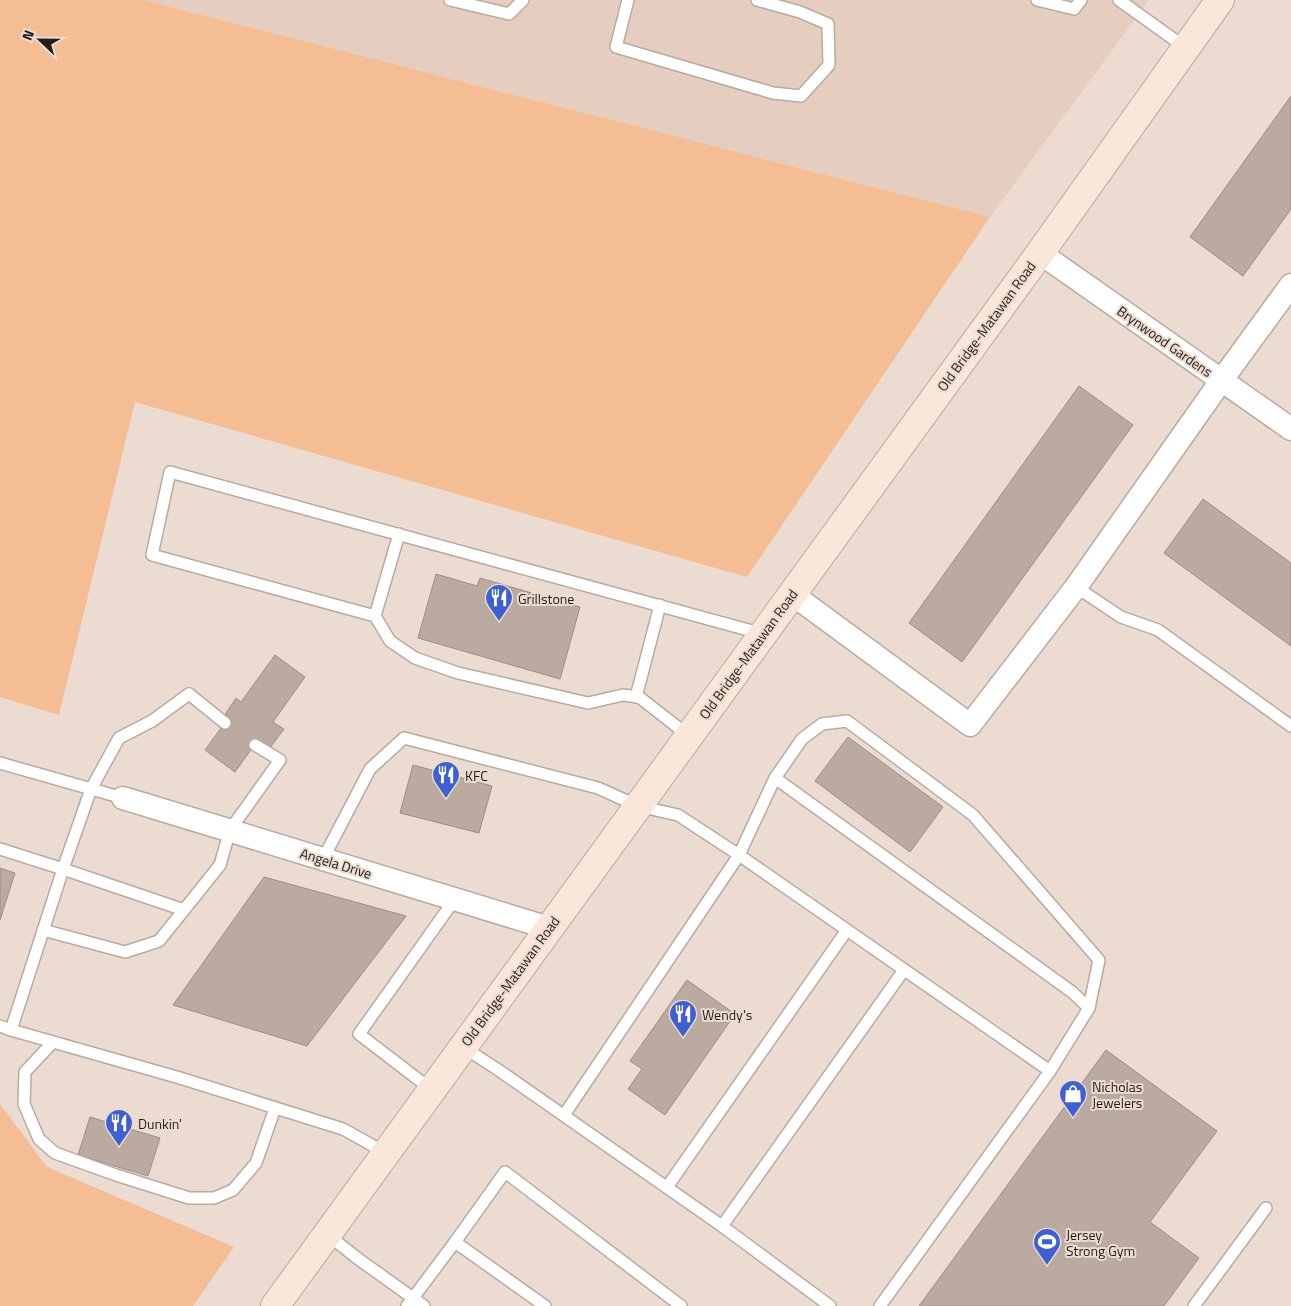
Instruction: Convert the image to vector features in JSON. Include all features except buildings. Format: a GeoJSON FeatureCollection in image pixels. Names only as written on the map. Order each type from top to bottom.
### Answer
{"type":"FeatureCollection","features":[{"type":"Feature","properties":{"kind":"main road","name":"Old Bridge-Matawan Road"},"geometry":{"type":"LineString","coordinates":[[275,1306],[1040,252],[1220,0]]}},
{"type":"Feature","properties":{"kind":"street","name":"Brynwood Gardens"},"geometry":{"type":"LineString","coordinates":[[1040,252],[1291,429]]}},
{"type":"Feature","properties":{"kind":"street"},"geometry":{"type":"LineString","coordinates":[[792,594],[970,725],[1076,588],[1221,381],[1291,286]]}},
{"type":"Feature","properties":{"kind":"street","name":"Angela Drive"},"geometry":{"type":"LineString","coordinates":[[123,798],[550,928]]}},
{"type":"Feature","properties":{"kind":"lane"},"geometry":{"type":"LineString","coordinates":[[450,0],[508,14],[523,0]]}},
{"type":"Feature","properties":{"kind":"lane"},"geometry":{"type":"LineString","coordinates":[[628,0],[616,47],[773,93],[800,96],[829,65],[828,24],[800,12],[757,0]]}},
{"type":"Feature","properties":{"kind":"lane"},"geometry":{"type":"LineString","coordinates":[[1037,0],[1074,9],[1081,0]]}},
{"type":"Feature","properties":{"kind":"lane"},"geometry":{"type":"LineString","coordinates":[[1119,0],[1186,48]]}},
{"type":"Feature","properties":{"kind":"lane"},"geometry":{"type":"LineString","coordinates":[[689,736],[639,697],[623,696],[588,703],[458,673],[415,658],[390,641],[375,616],[152,556],[170,472],[763,634]]}},
{"type":"Feature","properties":{"kind":"lane"},"geometry":{"type":"LineString","coordinates":[[375,616],[399,534]]}},
{"type":"Feature","properties":{"kind":"lane"},"geometry":{"type":"LineString","coordinates":[[1076,588],[1121,617],[1158,630],[1291,726]]}},
{"type":"Feature","properties":{"kind":"lane"},"geometry":{"type":"LineString","coordinates":[[636,697],[660,605]]}},
{"type":"Feature","properties":{"kind":"lane"},"geometry":{"type":"LineString","coordinates":[[224,723],[189,694],[152,720],[119,738],[91,789],[43,930],[6,1028],[180,1078],[343,1129],[386,1153]]}},
{"type":"Feature","properties":{"kind":"lane"},"geometry":{"type":"LineString","coordinates":[[564,1115],[739,855],[774,778],[802,739],[822,724],[847,721],[973,815],[1099,960],[1090,1008],[1050,1071],[880,1306]]}},
{"type":"Feature","properties":{"kind":"lane"},"geometry":{"type":"LineString","coordinates":[[323,859],[370,769],[404,738],[598,788],[638,806],[678,815],[739,855],[1050,1071]]}},
{"type":"Feature","properties":{"kind":"lane"},"geometry":{"type":"LineString","coordinates":[[43,930],[125,952],[159,942],[220,865],[230,830],[280,760],[255,745]]}},
{"type":"Feature","properties":{"kind":"lane"},"geometry":{"type":"LineString","coordinates":[[0,763],[123,798]]}},
{"type":"Feature","properties":{"kind":"lane"},"geometry":{"type":"LineString","coordinates":[[774,778],[1072,992],[1090,1008]]}},
{"type":"Feature","properties":{"kind":"lane"},"geometry":{"type":"LineString","coordinates":[[0,850],[184,910]]}},
{"type":"Feature","properties":{"kind":"lane"},"geometry":{"type":"LineString","coordinates":[[432,1090],[359,1034],[455,899]]}},
{"type":"Feature","properties":{"kind":"lane"},"geometry":{"type":"LineString","coordinates":[[667,1187],[847,930]]}},
{"type":"Feature","properties":{"kind":"lane"},"geometry":{"type":"LineString","coordinates":[[722,1226],[904,970]]}},
{"type":"Feature","properties":{"kind":"lane"},"geometry":{"type":"LineString","coordinates":[[53,1042],[25,1072],[24,1104],[39,1139],[55,1152],[116,1175],[189,1198],[214,1198],[233,1190],[256,1163],[275,1108]]}},
{"type":"Feature","properties":{"kind":"lane"},"geometry":{"type":"LineString","coordinates":[[463,1047],[667,1187],[830,1306]]}},
{"type":"Feature","properties":{"kind":"lane"},"geometry":{"type":"LineString","coordinates":[[410,1302],[505,1172],[681,1306]]}},
{"type":"Feature","properties":{"kind":"lane"},"geometry":{"type":"LineString","coordinates":[[1194,1306],[1266,1208]]}},
{"type":"Feature","properties":{"kind":"lane"},"geometry":{"type":"LineString","coordinates":[[327,1234],[410,1302],[424,1306]]}},
{"type":"Feature","properties":{"kind":"lane"},"geometry":{"type":"LineString","coordinates":[[455,1242],[545,1306]]}},
{"type":"Feature","properties":{"kind":"shaded area"},"geometry":{"type":"Polygon","coordinates":[[[0,0],[144,0],[990,217],[747,577],[135,402],[59,715],[0,697],[0,0]]]}},
{"type":"Feature","properties":{"kind":"shaded area"},"geometry":{"type":"Polygon","coordinates":[[[144,0],[1149,0],[990,217],[144,0]]]}},
{"type":"Feature","properties":{"kind":"shaded area"},"geometry":{"type":"Polygon","coordinates":[[[0,1104],[47,1167],[234,1247],[193,1306],[0,1306],[0,1104]]]}},
{"type":"Feature","properties":{"kind":"place","name":"Grillstone"},"geometry":{"type":"Point","coordinates":[499,622]}},
{"type":"Feature","properties":{"kind":"place","name":"KFC"},"geometry":{"type":"Point","coordinates":[446,799]}},
{"type":"Feature","properties":{"kind":"place","name":"Wendy's"},"geometry":{"type":"Point","coordinates":[683,1038]}},
{"type":"Feature","properties":{"kind":"place","name":"Nicholas Jewelers"},"geometry":{"type":"Point","coordinates":[1073,1118]}},
{"type":"Feature","properties":{"kind":"place","name":"Dunkin'"},"geometry":{"type":"Point","coordinates":[119,1147]}},
{"type":"Feature","properties":{"kind":"place","name":"Jersey Strong Gym"},"geometry":{"type":"Point","coordinates":[1047,1266]}}]}
